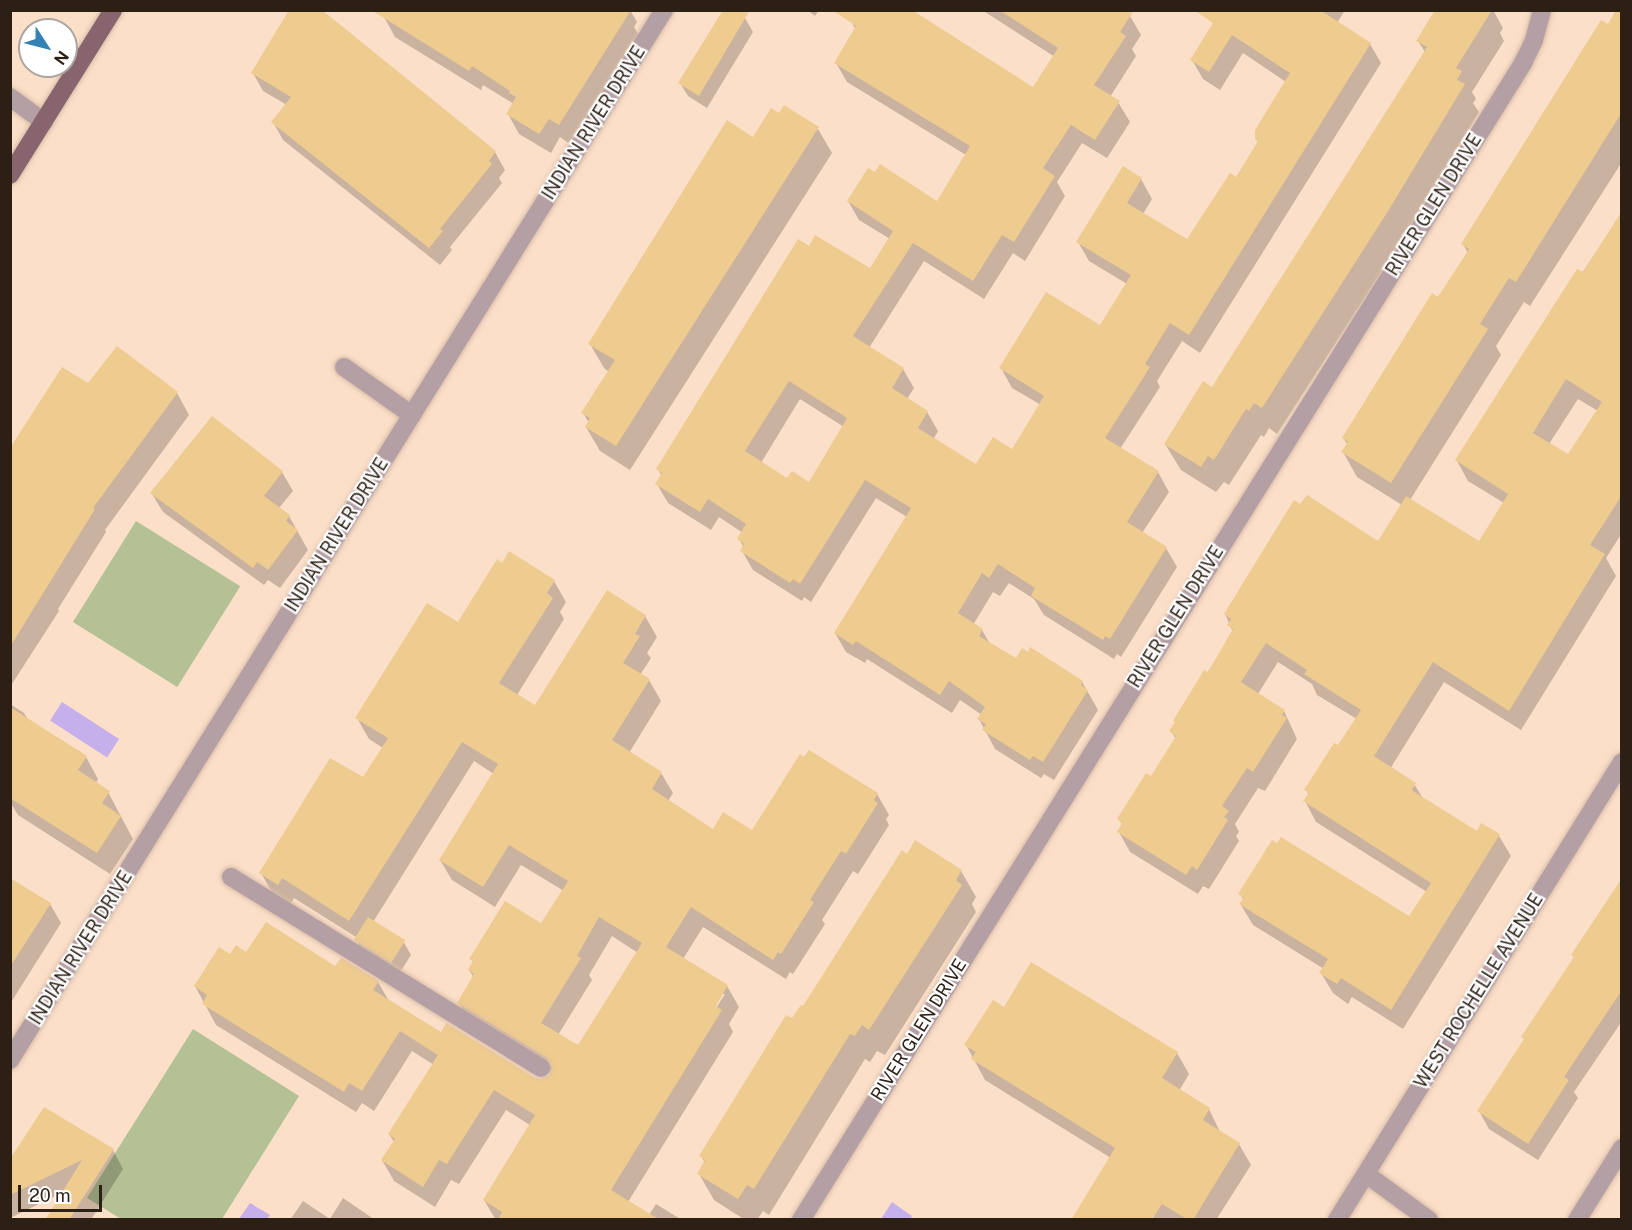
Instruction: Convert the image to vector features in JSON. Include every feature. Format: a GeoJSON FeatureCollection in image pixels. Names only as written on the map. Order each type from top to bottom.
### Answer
{"type":"FeatureCollection","features":[{"type":"Feature","properties":{"kind":"main road"},"geometry":{"type":"LineString","coordinates":[[10,175],[113,10]]}},
{"type":"Feature","properties":{"kind":"street","name":"INDIAN RIVER DRIVE"},"geometry":{"type":"LineString","coordinates":[[10,1060],[664,10]]}},
{"type":"Feature","properties":{"kind":"street","name":"RIVER GLEN DRIVE"},"geometry":{"type":"LineString","coordinates":[[801,1220],[1523,63],[1534,40],[1542,11]]}},
{"type":"Feature","properties":{"kind":"street"},"geometry":{"type":"LineString","coordinates":[[10,97],[44,122]]}},
{"type":"Feature","properties":{"kind":"street"},"geometry":{"type":"LineString","coordinates":[[344,367],[412,415]]}},
{"type":"Feature","properties":{"kind":"street","name":"WEST ROCHELLE AVENUE"},"geometry":{"type":"LineString","coordinates":[[1337,1220],[1622,762]]}},
{"type":"Feature","properties":{"kind":"street"},"geometry":{"type":"LineString","coordinates":[[231,877],[541,1068]]}},
{"type":"Feature","properties":{"kind":"street"},"geometry":{"type":"LineString","coordinates":[[1577,1220],[1622,1148]]}},
{"type":"Feature","properties":{"kind":"street"},"geometry":{"type":"LineString","coordinates":[[1366,1174],[1429,1220]]}},
{"type":"Feature","properties":{"kind":"green space"},"geometry":{"type":"Polygon","coordinates":[[[136,521],[240,586],[177,687],[73,622],[136,521]]]}},
{"type":"Feature","properties":{"kind":"green space"},"geometry":{"type":"Polygon","coordinates":[[[193,1029],[299,1096],[222,1219],[121,1219],[87,1198],[193,1029]]]}},
{"type":"Feature","properties":{"kind":"shaded area"},"geometry":{"type":"Polygon","coordinates":[[[62,702],[119,739],[107,757],[50,720],[62,702]]]}},
{"type":"Feature","properties":{"kind":"shaded area"},"geometry":{"type":"Polygon","coordinates":[[[892,1202],[912,1216],[910,1219],[881,1219],[892,1202]]]}},
{"type":"Feature","properties":{"kind":"shaded area"},"geometry":{"type":"Polygon","coordinates":[[[250,1203],[270,1215],[267,1219],[239,1219],[250,1203]]]}},
{"type":"Feature","properties":{"kind":"building"},"geometry":{"type":"Polygon","coordinates":[[[289,10],[322,10],[496,151],[489,161],[492,164],[440,229],[443,231],[429,248],[271,122],[291,97],[251,73],[289,10]]]}},
{"type":"Feature","properties":{"kind":"building"},"geometry":{"type":"Polygon","coordinates":[[[371,10],[631,10],[559,125],[549,119],[539,134],[506,114],[516,97],[509,93],[510,91],[472,66],[469,71],[371,10]]]}},
{"type":"Feature","properties":{"kind":"building"},"geometry":{"type":"Polygon","coordinates":[[[723,10],[750,10],[699,96],[678,83],[723,10]]]}},
{"type":"Feature","properties":{"kind":"building"},"geometry":{"type":"Polygon","coordinates":[[[832,10],[912,10],[1033,87],[1058,48],[999,10],[1134,10],[1120,32],[1126,36],[1094,85],[1120,101],[1095,140],[1071,125],[1043,168],[1055,176],[1014,242],[1002,235],[973,281],[913,243],[853,336],[904,368],[892,388],[928,411],[918,428],[976,464],[993,437],[1012,449],[1044,396],[999,368],[1046,292],[1100,325],[1131,275],[1076,242],[1123,166],[1142,178],[1127,203],[1187,239],[1230,173],[1236,177],[1258,141],[1255,139],[1255,130],[1290,73],[1232,35],[1209,72],[1190,60],[1213,23],[1194,10],[1320,10],[1371,43],[1189,335],[1170,323],[1145,364],[1150,367],[1105,438],[1159,471],[1127,522],[1167,547],[1110,639],[1105,636],[1103,640],[1031,596],[1035,588],[998,564],[989,578],[982,573],[958,613],[983,629],[979,636],[1016,658],[1022,648],[1028,652],[1030,647],[1083,681],[1081,685],[1088,690],[1043,762],[1033,756],[1030,760],[982,730],[986,724],[977,719],[985,707],[949,681],[940,695],[856,641],[853,645],[834,633],[911,508],[865,480],[800,584],[793,579],[790,583],[740,551],[744,544],[737,539],[746,524],[708,499],[700,512],[655,484],[662,473],[656,469],[798,239],[809,246],[815,235],[870,268],[893,231],[847,201],[868,168],[875,172],[880,164],[937,201],[970,146],[834,63],[856,26],[832,10]],[[789,381],[745,451],[787,478],[792,471],[809,482],[847,418],[789,381]]]}},
{"type":"Feature","properties":{"kind":"building"},"geometry":{"type":"Polygon","coordinates":[[[1435,10],[1492,10],[1456,68],[1462,71],[1457,80],[1465,84],[1385,216],[1262,408],[1254,403],[1249,411],[1246,409],[1214,460],[1208,456],[1201,467],[1164,444],[1203,381],[1212,387],[1427,47],[1416,41],[1435,10]]]}},
{"type":"Feature","properties":{"kind":"building"},"geometry":{"type":"Polygon","coordinates":[[[1616,10],[1622,10],[1622,112],[1516,282],[1509,278],[1480,324],[1488,329],[1391,483],[1341,452],[1348,442],[1342,438],[1432,293],[1438,297],[1469,249],[1461,244],[1601,20],[1608,24],[1616,10]]]}},
{"type":"Feature","properties":{"kind":"building"},"geometry":{"type":"Polygon","coordinates":[[[784,105],[819,127],[616,446],[585,427],[590,418],[581,413],[615,360],[588,344],[727,120],[753,137],[771,108],[779,113],[784,105]]]}},
{"type":"Feature","properties":{"kind":"building"},"geometry":{"type":"Polygon","coordinates":[[[1622,211],[1622,495],[1590,545],[1605,554],[1509,711],[1433,662],[1374,756],[1416,783],[1412,790],[1416,793],[1477,831],[1481,823],[1500,834],[1391,1010],[1341,978],[1337,984],[1319,973],[1328,959],[1239,904],[1244,898],[1238,894],[1272,840],[1277,843],[1281,837],[1409,916],[1431,883],[1303,801],[1309,793],[1304,790],[1334,743],[1338,745],[1361,710],[1304,674],[1307,670],[1266,643],[1241,682],[1285,710],[1282,715],[1287,718],[1253,772],[1247,768],[1222,806],[1229,811],[1224,817],[1228,820],[1197,870],[1192,866],[1186,875],[1117,832],[1122,823],[1117,819],[1146,773],[1151,776],[1176,736],[1169,731],[1175,722],[1173,721],[1204,670],[1208,672],[1233,629],[1227,625],[1231,619],[1224,614],[1294,500],[1300,504],[1307,495],[1378,541],[1406,496],[1479,541],[1508,494],[1455,460],[1577,269],[1583,272],[1622,211]],[[1566,379],[1533,433],[1568,454],[1602,402],[1566,379]]]}},
{"type":"Feature","properties":{"kind":"building"},"geometry":{"type":"Polygon","coordinates":[[[117,346],[178,392],[93,508],[95,509],[10,647],[10,448],[62,367],[88,383],[117,346]]]}},
{"type":"Feature","properties":{"kind":"building"},"geometry":{"type":"Polygon","coordinates":[[[212,416],[283,471],[264,496],[290,515],[286,521],[298,530],[268,570],[257,562],[253,568],[150,493],[212,416]]]}},
{"type":"Feature","properties":{"kind":"building"},"geometry":{"type":"Polygon","coordinates":[[[509,551],[555,580],[547,593],[553,598],[499,683],[535,705],[607,590],[646,615],[635,634],[640,636],[623,663],[650,679],[612,740],[662,772],[652,789],[713,829],[723,812],[752,830],[800,754],[804,757],[809,750],[878,793],[874,800],[878,803],[846,854],[841,851],[810,900],[814,902],[781,954],[778,952],[773,960],[691,907],[666,947],[728,985],[716,1006],[722,1010],[611,1190],[660,1220],[498,1220],[502,1212],[483,1200],[535,1115],[494,1090],[447,1164],[439,1160],[423,1187],[381,1160],[395,1139],[388,1134],[438,1055],[400,1031],[362,1091],[349,1083],[344,1092],[202,1004],[207,995],[194,986],[219,947],[230,954],[236,945],[246,952],[266,922],[335,966],[341,958],[379,981],[373,990],[441,1032],[446,1023],[535,1078],[541,1079],[550,1074],[552,1068],[547,1058],[457,1003],[474,974],[468,970],[473,961],[469,959],[505,901],[541,923],[568,881],[509,845],[483,887],[439,860],[498,764],[462,742],[349,921],[282,878],[278,885],[259,873],[330,758],[363,777],[388,738],[355,718],[427,603],[458,622],[497,559],[502,563],[509,551]],[[599,917],[577,956],[581,958],[541,1023],[578,1045],[642,943],[599,917]]]}},
{"type":"Feature","properties":{"kind":"building"},"geometry":{"type":"Polygon","coordinates":[[[10,707],[87,756],[78,770],[110,791],[102,803],[121,816],[97,853],[10,798],[10,707]]]}},
{"type":"Feature","properties":{"kind":"building"},"geometry":{"type":"Polygon","coordinates":[[[915,840],[962,870],[956,880],[962,885],[869,1030],[862,1025],[855,1036],[850,1034],[754,1189],[747,1185],[738,1199],[697,1174],[705,1160],[699,1156],[786,1015],[792,1018],[801,1005],[803,1006],[902,850],[907,854],[915,840]]]}},
{"type":"Feature","properties":{"kind":"building"},"geometry":{"type":"Polygon","coordinates":[[[10,878],[51,903],[10,967],[10,878]]]}},
{"type":"Feature","properties":{"kind":"building"},"geometry":{"type":"Polygon","coordinates":[[[1622,878],[1622,990],[1564,1077],[1569,1080],[1528,1144],[1477,1111],[1524,1039],[1521,1037],[1574,957],[1571,955],[1622,878]]]}},
{"type":"Feature","properties":{"kind":"building"},"geometry":{"type":"Polygon","coordinates":[[[368,917],[405,940],[391,963],[354,940],[368,917]]]}},
{"type":"Feature","properties":{"kind":"building"},"geometry":{"type":"Polygon","coordinates":[[[1031,962],[1178,1052],[1162,1078],[1210,1108],[1203,1120],[1240,1143],[1193,1220],[1188,1220],[1162,1204],[1152,1220],[1071,1220],[1115,1148],[971,1059],[976,1052],[964,1045],[993,1000],[1004,1007],[1031,962]]]}},
{"type":"Feature","properties":{"kind":"building"},"geometry":{"type":"Polygon","coordinates":[[[44,1107],[114,1149],[69,1220],[45,1220],[82,1160],[10,1195],[10,1159],[44,1107]]]}}]}
